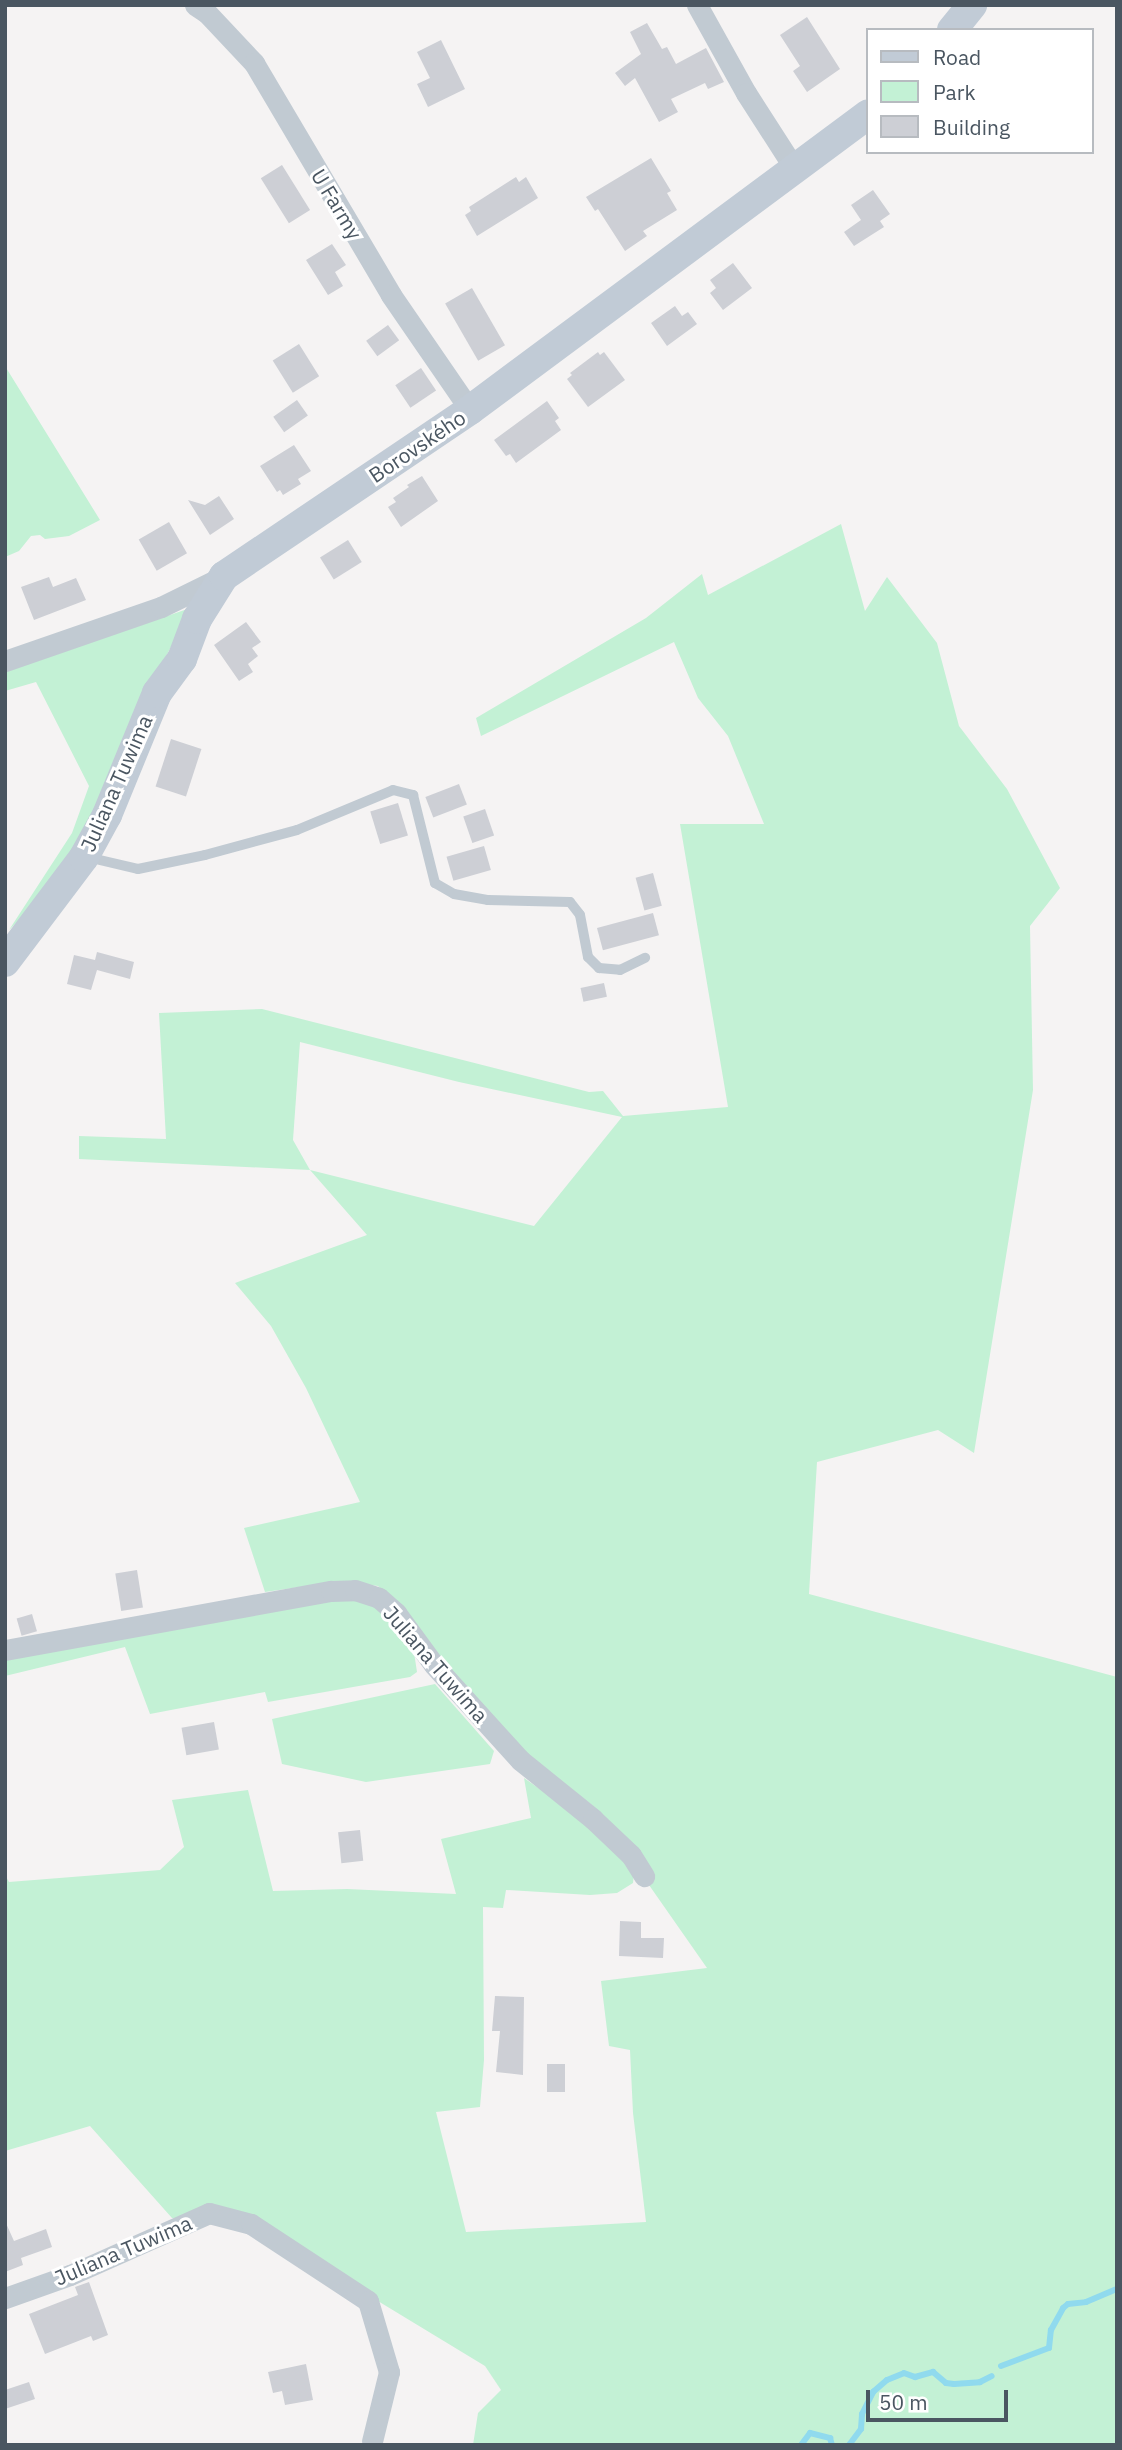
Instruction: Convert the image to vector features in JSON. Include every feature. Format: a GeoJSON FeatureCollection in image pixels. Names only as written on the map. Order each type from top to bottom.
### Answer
{"type":"FeatureCollection","features":[{"type":"Feature","properties":{"kind":"main road"},"geometry":{"type":"LineString","coordinates":[[954,28],[972,5]]}},
{"type":"Feature","properties":{"kind":"main road","name":"Borovského"},"geometry":{"type":"LineString","coordinates":[[224,576],[470,410],[796,171],[866,116]]}},
{"type":"Feature","properties":{"kind":"main road","name":"Juliana Tuwima"},"geometry":{"type":"LineString","coordinates":[[11,946],[84,857],[107,815],[157,693],[183,659],[187,609],[224,576]]}},
{"type":"Feature","properties":{"kind":"street","name":"U Farmy"},"geometry":{"type":"LineString","coordinates":[[195,5],[207,13],[254,63],[391,295],[470,410]]}},
{"type":"Feature","properties":{"kind":"street"},"geometry":{"type":"LineString","coordinates":[[697,5],[746,93],[796,171]]}},
{"type":"Feature","properties":{"kind":"street"},"geometry":{"type":"LineString","coordinates":[[5,661],[187,609]]}},
{"type":"Feature","properties":{"kind":"street","name":"Juliana Tuwima"},"geometry":{"type":"LineString","coordinates":[[5,1650],[331,1591],[355,1590],[379,1598],[396,1614],[434,1665],[520,1760],[593,1819],[631,1855],[644,1876]]}},
{"type":"Feature","properties":{"kind":"street","name":"Juliana Tuwima"},"geometry":{"type":"LineString","coordinates":[[5,2298],[71,2275],[209,2213],[251,2224],[369,2301],[388,2372],[372,2441]]}},
{"type":"Feature","properties":{"kind":"lane"},"geometry":{"type":"LineString","coordinates":[[84,857],[138,869],[205,855],[297,830],[393,790],[413,795],[435,883],[454,894],[488,900],[570,902],[580,915],[588,957],[599,968],[620,970],[645,958]]}},
{"type":"Feature","properties":{"kind":"green space"},"geometry":{"type":"Polygon","coordinates":[[[5,366],[100,520],[69,536],[45,539],[40,535],[31,536],[19,551],[5,557],[5,366]]]}},
{"type":"Feature","properties":{"kind":"green space"},"geometry":{"type":"Polygon","coordinates":[[[841,524],[865,611],[887,577],[937,643],[959,726],[1007,789],[1060,888],[1030,926],[1033,1090],[974,1453],[938,1430],[817,1462],[809,1594],[1117,1677],[1117,2445],[473,2445],[478,2413],[501,2390],[485,2366],[251,2224],[172,2218],[90,2126],[5,2151],[5,1875],[9,1882],[160,1870],[184,1847],[172,1800],[248,1790],[273,1891],[347,1889],[456,1894],[441,1839],[531,1818],[524,1778],[594,1827],[631,1860],[592,1805],[512,1746],[438,1662],[424,1635],[378,1586],[342,1581],[265,1592],[244,1528],[360,1502],[306,1388],[271,1326],[235,1283],[367,1235],[310,1170],[79,1159],[79,1136],[166,1139],[159,1013],[262,1009],[589,1092],[603,1091],[623,1116],[728,1107],[680,824],[764,824],[728,736],[698,698],[674,642],[481,736],[476,718],[646,618],[702,574],[708,595],[841,524]],[[300,1042],[293,1140],[310,1170],[534,1226],[622,1117],[459,1082],[300,1042]],[[635,1865],[633,1883],[617,1893],[590,1895],[506,1890],[503,1908],[483,1907],[484,2060],[480,2107],[436,2112],[466,2232],[646,2222],[633,2113],[630,2050],[609,2046],[601,1981],[707,1968],[635,1865]]]}},
{"type":"Feature","properties":{"kind":"green space"},"geometry":{"type":"Polygon","coordinates":[[[199,605],[184,623],[144,697],[102,801],[40,900],[9,930],[72,833],[89,786],[36,682],[5,691],[5,672],[199,605]]]}},
{"type":"Feature","properties":{"kind":"green space"},"geometry":{"type":"Polygon","coordinates":[[[342,1598],[376,1602],[413,1646],[417,1672],[410,1677],[268,1702],[265,1692],[150,1714],[125,1647],[5,1676],[5,1658],[342,1598]]]}},
{"type":"Feature","properties":{"kind":"green space"},"geometry":{"type":"Polygon","coordinates":[[[435,1684],[494,1751],[490,1764],[366,1782],[282,1764],[272,1719],[435,1684]]]}},
{"type":"Feature","properties":{"kind":"building"},"geometry":{"type":"Polygon","coordinates":[[[807,17],[840,69],[807,92],[793,71],[800,66],[780,35],[807,17]]]}},
{"type":"Feature","properties":{"kind":"building"},"geometry":{"type":"Polygon","coordinates":[[[647,23],[662,49],[667,47],[676,64],[706,48],[724,82],[708,89],[705,83],[671,99],[678,112],[659,122],[635,78],[625,86],[615,73],[641,54],[630,32],[647,23]]]}},
{"type":"Feature","properties":{"kind":"building"},"geometry":{"type":"Polygon","coordinates":[[[441,40],[465,89],[428,107],[417,84],[430,78],[417,52],[441,40]]]}},
{"type":"Feature","properties":{"kind":"building"},"geometry":{"type":"Polygon","coordinates":[[[651,158],[671,191],[667,193],[677,210],[643,231],[647,236],[625,251],[598,209],[595,211],[586,197],[651,158]]]}},
{"type":"Feature","properties":{"kind":"building"},"geometry":{"type":"Polygon","coordinates":[[[282,165],[310,210],[289,223],[261,178],[282,165]]]}},
{"type":"Feature","properties":{"kind":"building"},"geometry":{"type":"Polygon","coordinates":[[[516,177],[519,182],[526,177],[538,198],[477,236],[465,215],[471,211],[469,207],[516,177]]]}},
{"type":"Feature","properties":{"kind":"building"},"geometry":{"type":"Polygon","coordinates":[[[873,190],[890,214],[880,221],[884,227],[854,246],[844,232],[861,220],[851,205],[873,190]]]}},
{"type":"Feature","properties":{"kind":"building"},"geometry":{"type":"Polygon","coordinates":[[[332,244],[346,265],[335,272],[343,286],[328,295],[306,260],[332,244]]]}},
{"type":"Feature","properties":{"kind":"building"},"geometry":{"type":"Polygon","coordinates":[[[733,263],[752,288],[723,310],[710,293],[716,288],[710,280],[733,263]]]}},
{"type":"Feature","properties":{"kind":"building"},"geometry":{"type":"Polygon","coordinates":[[[472,288],[505,345],[478,361],[445,304],[472,288]]]}},
{"type":"Feature","properties":{"kind":"building"},"geometry":{"type":"Polygon","coordinates":[[[675,306],[682,316],[688,312],[697,324],[667,346],[651,323],[675,306]]]}},
{"type":"Feature","properties":{"kind":"building"},"geometry":{"type":"Polygon","coordinates":[[[388,325],[399,340],[377,356],[366,341],[388,325]]]}},
{"type":"Feature","properties":{"kind":"building"},"geometry":{"type":"Polygon","coordinates":[[[299,344],[319,376],[293,393],[273,360],[299,344]]]}},
{"type":"Feature","properties":{"kind":"building"},"geometry":{"type":"Polygon","coordinates":[[[598,352],[600,355],[604,352],[625,380],[588,407],[567,379],[572,375],[570,373],[598,352]]]}},
{"type":"Feature","properties":{"kind":"building"},"geometry":{"type":"Polygon","coordinates":[[[421,368],[436,390],[410,408],[395,385],[421,368]]]}},
{"type":"Feature","properties":{"kind":"building"},"geometry":{"type":"Polygon","coordinates":[[[297,400],[308,416],[284,432],[273,417],[297,400]]]}},
{"type":"Feature","properties":{"kind":"building"},"geometry":{"type":"Polygon","coordinates":[[[547,401],[559,418],[555,421],[561,430],[516,463],[510,454],[506,456],[494,440],[547,401]]]}},
{"type":"Feature","properties":{"kind":"building"},"geometry":{"type":"Polygon","coordinates":[[[294,445],[311,471],[298,479],[301,484],[283,495],[280,490],[277,492],[260,466],[294,445]]]}},
{"type":"Feature","properties":{"kind":"building"},"geometry":{"type":"Polygon","coordinates":[[[422,476],[438,501],[401,527],[388,507],[396,502],[393,498],[409,487],[407,485],[422,476]]]}},
{"type":"Feature","properties":{"kind":"building"},"geometry":{"type":"Polygon","coordinates":[[[219,496],[234,519],[210,535],[188,500],[205,505],[219,496]]]}},
{"type":"Feature","properties":{"kind":"building"},"geometry":{"type":"Polygon","coordinates":[[[169,522],[187,553],[157,571],[139,540],[169,522]]]}},
{"type":"Feature","properties":{"kind":"building"},"geometry":{"type":"Polygon","coordinates":[[[348,540],[362,562],[334,580],[320,557],[348,540]]]}},
{"type":"Feature","properties":{"kind":"building"},"geometry":{"type":"Polygon","coordinates":[[[49,577],[53,587],[76,578],[86,600],[34,620],[21,587],[49,577]]]}},
{"type":"Feature","properties":{"kind":"building"},"geometry":{"type":"Polygon","coordinates":[[[246,622],[261,642],[252,648],[258,656],[248,664],[253,672],[239,681],[214,645],[246,622]]]}},
{"type":"Feature","properties":{"kind":"building"},"geometry":{"type":"Polygon","coordinates":[[[171,739],[201,749],[186,796],[156,787],[171,739]]]}},
{"type":"Feature","properties":{"kind":"building"},"geometry":{"type":"Polygon","coordinates":[[[459,784],[467,805],[433,817],[425,797],[459,784]]]}},
{"type":"Feature","properties":{"kind":"building"},"geometry":{"type":"Polygon","coordinates":[[[398,803],[408,836],[380,844],[370,811],[398,803]]]}},
{"type":"Feature","properties":{"kind":"building"},"geometry":{"type":"Polygon","coordinates":[[[485,809],[494,835],[472,843],[463,816],[485,809]]]}},
{"type":"Feature","properties":{"kind":"building"},"geometry":{"type":"Polygon","coordinates":[[[484,846],[491,870],[453,881],[447,857],[484,846]]]}},
{"type":"Feature","properties":{"kind":"building"},"geometry":{"type":"Polygon","coordinates":[[[653,873],[662,906],[644,911],[636,878],[653,873]]]}},
{"type":"Feature","properties":{"kind":"building"},"geometry":{"type":"Polygon","coordinates":[[[653,913],[659,935],[603,950],[597,928],[653,913]]]}},
{"type":"Feature","properties":{"kind":"building"},"geometry":{"type":"Polygon","coordinates":[[[97,952],[134,962],[130,979],[97,970],[91,990],[67,984],[74,955],[95,960],[97,952]]]}},
{"type":"Feature","properties":{"kind":"building"},"geometry":{"type":"Polygon","coordinates":[[[604,983],[607,997],[583,1002],[581,988],[604,983]]]}},
{"type":"Feature","properties":{"kind":"building"},"geometry":{"type":"Polygon","coordinates":[[[137,1570],[143,1608],[121,1611],[115,1573],[137,1570]]]}},
{"type":"Feature","properties":{"kind":"building"},"geometry":{"type":"Polygon","coordinates":[[[32,1614],[37,1631],[22,1636],[17,1618],[32,1614]]]}},
{"type":"Feature","properties":{"kind":"building"},"geometry":{"type":"Polygon","coordinates":[[[214,1722],[219,1750],[186,1755],[182,1728],[214,1722]]]}},
{"type":"Feature","properties":{"kind":"building"},"geometry":{"type":"Polygon","coordinates":[[[360,1830],[363,1861],[341,1863],[338,1832],[360,1830]]]}},
{"type":"Feature","properties":{"kind":"building"},"geometry":{"type":"Polygon","coordinates":[[[620,1921],[641,1922],[641,1938],[664,1938],[663,1958],[619,1956],[620,1921]]]}},
{"type":"Feature","properties":{"kind":"building"},"geometry":{"type":"Polygon","coordinates":[[[495,1996],[524,1997],[523,2075],[496,2072],[500,2031],[492,2031],[495,1996]]]}},
{"type":"Feature","properties":{"kind":"building"},"geometry":{"type":"Polygon","coordinates":[[[547,2064],[565,2064],[565,2092],[547,2092],[547,2064]]]}},
{"type":"Feature","properties":{"kind":"building"},"geometry":{"type":"Polygon","coordinates":[[[5,2221],[14,2241],[46,2229],[52,2247],[21,2258],[23,2265],[5,2272],[5,2221]]]}},
{"type":"Feature","properties":{"kind":"building"},"geometry":{"type":"Polygon","coordinates":[[[89,2282],[108,2335],[93,2341],[91,2336],[45,2354],[29,2314],[78,2295],[75,2287],[89,2282]]]}},
{"type":"Feature","properties":{"kind":"building"},"geometry":{"type":"Polygon","coordinates":[[[306,2364],[313,2400],[285,2405],[282,2391],[273,2393],[268,2372],[306,2364]]]}},
{"type":"Feature","properties":{"kind":"building"},"geometry":{"type":"Polygon","coordinates":[[[29,2382],[35,2399],[5,2409],[5,2390],[29,2382]]]}},
{"type":"Feature","properties":{"kind":"waterway"},"geometry":{"type":"LineString","coordinates":[[1001,2366],[1049,2348],[1051,2330],[1068,2304],[1086,2302],[1117,2289]]}},
{"type":"Feature","properties":{"kind":"waterway"},"geometry":{"type":"LineString","coordinates":[[849,2445],[861,2429],[862,2414],[873,2392],[887,2380],[904,2373],[915,2377],[933,2372],[946,2383],[954,2384],[980,2382],[992,2376]]}},
{"type":"Feature","properties":{"kind":"waterway"},"geometry":{"type":"LineString","coordinates":[[801,2445],[810,2433],[830,2438],[832,2445]]}}]}
